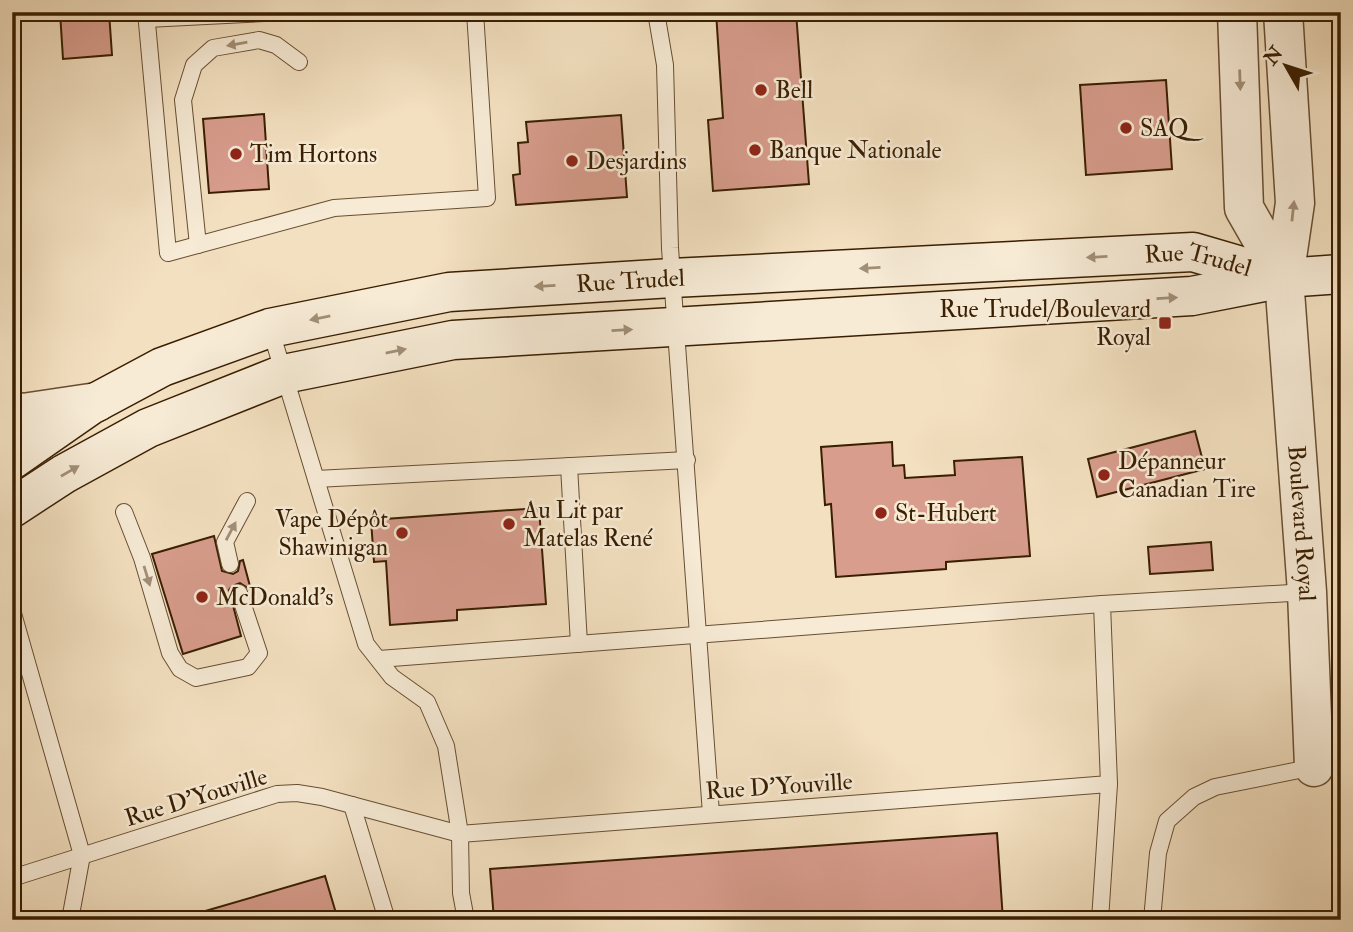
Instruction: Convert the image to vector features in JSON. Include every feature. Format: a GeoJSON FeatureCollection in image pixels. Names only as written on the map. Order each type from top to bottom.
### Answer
{"type":"FeatureCollection","features":[{"type":"Feature","properties":{"kind":"main road","name":"Boulevard Royal"},"geometry":{"type":"LineString","coordinates":[[1237,12],[1244,208],[1284,278]]}},
{"type":"Feature","properties":{"kind":"main road","name":"Boulevard Royal"},"geometry":{"type":"LineString","coordinates":[[1283,12],[1295,204],[1284,278],[1307,592],[1327,767]]}},
{"type":"Feature","properties":{"kind":"main road","name":"Rue Trudel"},"geometry":{"type":"LineString","coordinates":[[12,460],[97,402],[162,367],[270,327],[449,292],[672,278],[1192,253],[1284,278]]}},
{"type":"Feature","properties":{"kind":"main road","name":"Rue Trudel"},"geometry":{"type":"LineString","coordinates":[[12,508],[64,474],[148,428],[284,374],[453,340],[1192,296],[1284,278],[1341,274]]}},
{"type":"Feature","properties":{"kind":"main road"},"geometry":{"type":"LineString","coordinates":[[12,411],[23,413],[97,402]]}},
{"type":"Feature","properties":{"kind":"lane"},"geometry":{"type":"LineString","coordinates":[[286,12],[147,15],[168,253],[334,208],[487,198],[475,12]]}},
{"type":"Feature","properties":{"kind":"lane"},"geometry":{"type":"LineString","coordinates":[[656,12],[665,65],[672,278],[711,814]]}},
{"type":"Feature","properties":{"kind":"lane"},"geometry":{"type":"LineString","coordinates":[[198,245],[183,100],[194,65],[213,48],[259,40],[276,45],[299,62]]}},
{"type":"Feature","properties":{"kind":"lane"},"geometry":{"type":"LineString","coordinates":[[270,327],[366,643],[393,677],[427,702],[446,746],[460,834],[461,893],[467,920]]}},
{"type":"Feature","properties":{"kind":"lane"},"geometry":{"type":"LineString","coordinates":[[316,479],[687,460]]}},
{"type":"Feature","properties":{"kind":"lane"},"geometry":{"type":"LineString","coordinates":[[569,466],[579,644]]}},
{"type":"Feature","properties":{"kind":"lane"},"geometry":{"type":"LineString","coordinates":[[230,564],[225,542],[247,501]]}},
{"type":"Feature","properties":{"kind":"lane"},"geometry":{"type":"LineString","coordinates":[[124,512],[142,558],[170,653],[180,669],[196,678],[248,667],[259,653],[239,593]]}},
{"type":"Feature","properties":{"kind":"lane"},"geometry":{"type":"LineString","coordinates":[[379,659],[1102,604],[1307,592]]}},
{"type":"Feature","properties":{"kind":"lane"},"geometry":{"type":"LineString","coordinates":[[1100,920],[1109,784],[1102,604]]}},
{"type":"Feature","properties":{"kind":"lane"},"geometry":{"type":"LineString","coordinates":[[12,610],[18,650],[82,855],[70,920]]}},
{"type":"Feature","properties":{"kind":"lane"},"geometry":{"type":"LineString","coordinates":[[1152,920],[1158,853],[1167,821],[1194,797],[1215,787],[1327,767]]}},
{"type":"Feature","properties":{"kind":"lane","name":"Rue D'Youville"},"geometry":{"type":"LineString","coordinates":[[12,878],[277,794],[297,793],[352,805],[460,834],[1109,784]]}},
{"type":"Feature","properties":{"kind":"lane"},"geometry":{"type":"LineString","coordinates":[[352,805],[387,920]]}},
{"type":"Feature","properties":{"kind":"building"},"geometry":{"type":"Polygon","coordinates":[[[60,12],[109,12],[112,55],[63,59],[60,12]]]}},
{"type":"Feature","properties":{"kind":"building"},"geometry":{"type":"Polygon","coordinates":[[[716,12],[796,12],[809,184],[713,191],[708,120],[723,118],[716,12]]]}},
{"type":"Feature","properties":{"kind":"building"},"geometry":{"type":"Polygon","coordinates":[[[1166,80],[1172,169],[1086,175],[1080,85],[1166,80]]]}},
{"type":"Feature","properties":{"kind":"building"},"geometry":{"type":"Polygon","coordinates":[[[264,114],[269,189],[209,193],[203,119],[264,114]]]}},
{"type":"Feature","properties":{"kind":"building"},"geometry":{"type":"Polygon","coordinates":[[[621,115],[627,197],[516,205],[513,175],[520,174],[518,143],[528,142],[526,122],[621,115]]]}},
{"type":"Feature","properties":{"kind":"building"},"geometry":{"type":"Polygon","coordinates":[[[1195,431],[1205,469],[1097,497],[1088,459],[1195,431]]]}},
{"type":"Feature","properties":{"kind":"building"},"geometry":{"type":"Polygon","coordinates":[[[892,442],[893,466],[904,465],[905,478],[955,475],[954,461],[1022,457],[1030,556],[946,562],[946,569],[836,577],[831,504],[825,505],[821,447],[892,442]]]}},
{"type":"Feature","properties":{"kind":"building"},"geometry":{"type":"Polygon","coordinates":[[[539,508],[546,604],[457,610],[457,620],[390,625],[386,561],[374,562],[371,520],[539,508]]]}},
{"type":"Feature","properties":{"kind":"building"},"geometry":{"type":"Polygon","coordinates":[[[214,536],[222,571],[233,574],[238,571],[240,561],[243,560],[251,590],[240,583],[229,590],[241,636],[183,654],[152,554],[214,536]]]}},
{"type":"Feature","properties":{"kind":"building"},"geometry":{"type":"Polygon","coordinates":[[[1211,542],[1213,570],[1150,574],[1148,547],[1211,542]]]}},
{"type":"Feature","properties":{"kind":"building"},"geometry":{"type":"Polygon","coordinates":[[[997,833],[1003,920],[494,920],[490,869],[997,833]]]}},
{"type":"Feature","properties":{"kind":"building"},"geometry":{"type":"Polygon","coordinates":[[[325,876],[338,920],[196,920],[195,914],[325,876]]]}},
{"type":"Feature","properties":{"kind":"place","name":"Bell"},"geometry":{"type":"Point","coordinates":[761,90]}},
{"type":"Feature","properties":{"kind":"place","name":"SAQ"},"geometry":{"type":"Point","coordinates":[1126,128]}},
{"type":"Feature","properties":{"kind":"place","name":"Banque Nationale"},"geometry":{"type":"Point","coordinates":[755,150]}},
{"type":"Feature","properties":{"kind":"place","name":"Tim Hortons"},"geometry":{"type":"Point","coordinates":[236,154]}},
{"type":"Feature","properties":{"kind":"place","name":"Desjardins"},"geometry":{"type":"Point","coordinates":[572,161]}},
{"type":"Feature","properties":{"kind":"place","name":"Rue Trudel/Boulevard Royal"},"geometry":{"type":"Point","coordinates":[1165,323]}},
{"type":"Feature","properties":{"kind":"place","name":"Dépanneur Canadian Tire"},"geometry":{"type":"Point","coordinates":[1104,475]}},
{"type":"Feature","properties":{"kind":"place","name":"St-Hubert"},"geometry":{"type":"Point","coordinates":[881,513]}},
{"type":"Feature","properties":{"kind":"place","name":"Au Lit par Matelas René"},"geometry":{"type":"Point","coordinates":[509,524]}},
{"type":"Feature","properties":{"kind":"place","name":"Vape Dépôt Shawinigan"},"geometry":{"type":"Point","coordinates":[402,533]}},
{"type":"Feature","properties":{"kind":"place","name":"McDonald's"},"geometry":{"type":"Point","coordinates":[202,597]}}]}
